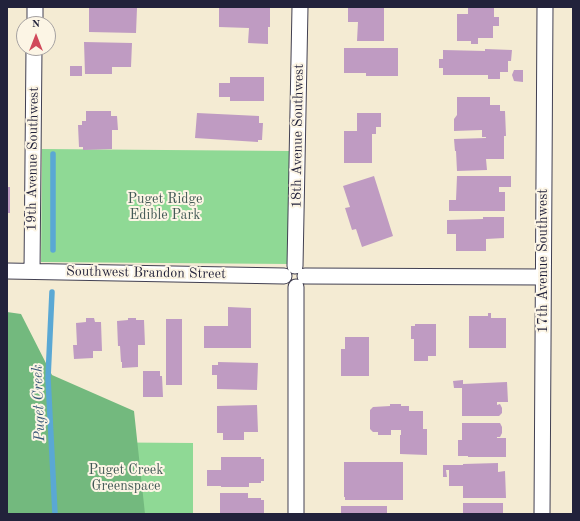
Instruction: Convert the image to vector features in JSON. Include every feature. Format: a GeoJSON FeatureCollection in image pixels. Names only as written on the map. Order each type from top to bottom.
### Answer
{"type":"FeatureCollection","features":[{"type":"Feature","properties":{"kind":"street","name":"18th Avenue Southwest"},"geometry":{"type":"LineString","coordinates":[[295,272],[300,7]]}},
{"type":"Feature","properties":{"kind":"street","name":"17th Avenue Southwest"},"geometry":{"type":"LineString","coordinates":[[542,514],[545,7]]}},
{"type":"Feature","properties":{"kind":"street","name":"19th Avenue Southwest"},"geometry":{"type":"LineString","coordinates":[[32,271],[34,56]]}},
{"type":"Feature","properties":{"kind":"street","name":"Southwest Brandon Street"},"geometry":{"type":"LineString","coordinates":[[7,270],[295,272],[543,278]]}},
{"type":"Feature","properties":{"kind":"street"},"geometry":{"type":"LineString","coordinates":[[295,272],[287,284],[296,287],[296,514]]}},
{"type":"Feature","properties":{"kind":"green space","name":"Puget Ridge Edible Park"},"geometry":{"type":"Polygon","coordinates":[[[42,149],[289,151],[288,264],[41,262],[42,149]]]}},
{"type":"Feature","properties":{"kind":"green space"},"geometry":{"type":"Polygon","coordinates":[[[7,312],[21,314],[52,375],[134,411],[145,514],[7,514],[7,312]]]}},
{"type":"Feature","properties":{"kind":"green space","name":"Puget Creek Greenspace"},"geometry":{"type":"Polygon","coordinates":[[[59,442],[193,443],[193,514],[58,514],[59,442]]]}},
{"type":"Feature","properties":{"kind":"building"},"geometry":{"type":"Polygon","coordinates":[[[89,7],[137,8],[136,33],[89,32],[89,7]]]}},
{"type":"Feature","properties":{"kind":"building"},"geometry":{"type":"Polygon","coordinates":[[[219,7],[270,7],[268,44],[248,43],[249,28],[219,27],[219,7]]]}},
{"type":"Feature","properties":{"kind":"building"},"geometry":{"type":"Polygon","coordinates":[[[348,7],[384,7],[384,41],[357,41],[358,22],[348,22],[348,7]]]}},
{"type":"Feature","properties":{"kind":"building"},"geometry":{"type":"Polygon","coordinates":[[[468,7],[494,7],[494,17],[499,17],[499,26],[493,26],[493,38],[478,38],[478,44],[471,44],[471,41],[457,41],[457,14],[468,14],[468,7]]]}},
{"type":"Feature","properties":{"kind":"building"},"geometry":{"type":"Polygon","coordinates":[[[84,42],[132,43],[131,67],[112,67],[112,74],[85,74],[84,42]]]}},
{"type":"Feature","properties":{"kind":"building"},"geometry":{"type":"Polygon","coordinates":[[[344,48],[398,48],[398,76],[366,76],[366,73],[344,73],[344,48]]]}},
{"type":"Feature","properties":{"kind":"building"},"geometry":{"type":"Polygon","coordinates":[[[485,49],[512,50],[511,61],[508,61],[508,72],[500,72],[500,79],[488,79],[488,75],[443,75],[443,68],[439,68],[439,59],[443,59],[443,50],[485,51],[485,49]]]}},
{"type":"Feature","properties":{"kind":"building"},"geometry":{"type":"Polygon","coordinates":[[[70,66],[82,66],[82,76],[70,76],[70,66]]]}},
{"type":"Feature","properties":{"kind":"building"},"geometry":{"type":"Polygon","coordinates":[[[514,70],[523,70],[523,82],[514,81],[512,75],[514,70]]]}},
{"type":"Feature","properties":{"kind":"building"},"geometry":{"type":"Polygon","coordinates":[[[230,77],[264,77],[264,101],[230,101],[230,97],[219,97],[219,83],[230,83],[230,77]]]}},
{"type":"Feature","properties":{"kind":"building"},"geometry":{"type":"Polygon","coordinates":[[[457,97],[490,97],[490,105],[500,105],[500,111],[505,111],[506,136],[504,136],[504,159],[486,159],[487,170],[457,171],[454,139],[486,137],[482,137],[482,130],[454,131],[454,119],[457,115],[457,97]]]}},
{"type":"Feature","properties":{"kind":"building"},"geometry":{"type":"Polygon","coordinates":[[[86,111],[111,111],[111,116],[117,116],[118,130],[112,130],[112,149],[83,150],[83,147],[79,147],[78,125],[82,125],[82,121],[86,121],[86,111]]]}},
{"type":"Feature","properties":{"kind":"building"},"geometry":{"type":"Polygon","coordinates":[[[197,113],[259,116],[259,123],[263,123],[262,140],[258,140],[258,142],[195,138],[197,113]]]}},
{"type":"Feature","properties":{"kind":"building"},"geometry":{"type":"Polygon","coordinates":[[[357,113],[381,113],[381,127],[376,127],[376,134],[372,134],[372,163],[344,163],[344,131],[357,131],[357,113]]]}},
{"type":"Feature","properties":{"kind":"building"},"geometry":{"type":"Polygon","coordinates":[[[374,176],[393,236],[362,247],[356,229],[352,230],[345,208],[350,207],[343,186],[374,176]]]}},
{"type":"Feature","properties":{"kind":"building"},"geometry":{"type":"Polygon","coordinates":[[[457,176],[511,176],[511,187],[499,187],[499,192],[505,192],[505,211],[449,211],[449,200],[456,200],[457,176]]]}},
{"type":"Feature","properties":{"kind":"building"},"geometry":{"type":"Polygon","coordinates":[[[7,187],[10,187],[10,213],[7,213],[7,187]]]}},
{"type":"Feature","properties":{"kind":"building"},"geometry":{"type":"Polygon","coordinates":[[[483,217],[504,217],[504,238],[486,239],[486,251],[456,251],[456,234],[447,234],[447,220],[483,219],[483,217]]]}},
{"type":"Feature","properties":{"kind":"building"},"geometry":{"type":"Polygon","coordinates":[[[228,307],[251,308],[251,348],[204,348],[204,326],[228,326],[228,307]]]}},
{"type":"Feature","properties":{"kind":"building"},"geometry":{"type":"Polygon","coordinates":[[[488,313],[491,313],[491,318],[506,318],[506,348],[469,348],[469,316],[488,316],[488,313]]]}},
{"type":"Feature","properties":{"kind":"building"},"geometry":{"type":"Polygon","coordinates":[[[86,318],[94,318],[95,322],[101,322],[102,351],[93,351],[93,358],[74,359],[73,345],[77,345],[76,323],[86,322],[86,318]]]}},
{"type":"Feature","properties":{"kind":"building"},"geometry":{"type":"Polygon","coordinates":[[[128,318],[144,320],[145,345],[138,345],[138,367],[122,368],[120,346],[118,346],[117,321],[128,320],[128,318]]]}},
{"type":"Feature","properties":{"kind":"building"},"geometry":{"type":"Polygon","coordinates":[[[166,319],[182,319],[182,385],[166,385],[166,319]]]}},
{"type":"Feature","properties":{"kind":"building"},"geometry":{"type":"Polygon","coordinates":[[[415,324],[436,324],[436,356],[428,356],[428,361],[414,361],[414,339],[411,339],[411,326],[415,326],[415,324]]]}},
{"type":"Feature","properties":{"kind":"building"},"geometry":{"type":"Polygon","coordinates":[[[345,337],[369,337],[369,376],[341,376],[341,349],[345,349],[345,337]]]}},
{"type":"Feature","properties":{"kind":"building"},"geometry":{"type":"Polygon","coordinates":[[[218,362],[258,363],[257,390],[217,389],[217,375],[212,375],[212,365],[218,365],[218,362]]]}},
{"type":"Feature","properties":{"kind":"building"},"geometry":{"type":"Polygon","coordinates":[[[143,371],[160,371],[160,376],[162,376],[163,397],[143,397],[143,371]]]}},
{"type":"Feature","properties":{"kind":"building"},"geometry":{"type":"Polygon","coordinates":[[[463,380],[463,384],[507,382],[508,402],[497,402],[497,405],[500,404],[502,408],[502,413],[499,416],[462,416],[462,388],[454,388],[453,381],[463,380]]]}},
{"type":"Feature","properties":{"kind":"building"},"geometry":{"type":"Polygon","coordinates":[[[390,404],[409,406],[409,411],[423,411],[423,429],[427,429],[427,455],[400,454],[401,430],[391,430],[391,435],[378,435],[378,432],[373,432],[370,429],[370,410],[373,407],[390,406],[390,404]]]}},
{"type":"Feature","properties":{"kind":"building"},"geometry":{"type":"Polygon","coordinates":[[[257,405],[258,432],[244,432],[244,440],[223,440],[223,433],[217,433],[217,406],[257,405]]]}},
{"type":"Feature","properties":{"kind":"building"},"geometry":{"type":"Polygon","coordinates":[[[462,423],[500,423],[502,433],[500,437],[497,438],[506,438],[506,457],[458,456],[458,440],[462,440],[462,423]]]}},
{"type":"Feature","properties":{"kind":"building"},"geometry":{"type":"Polygon","coordinates":[[[221,457],[261,457],[261,459],[264,459],[264,481],[261,481],[261,483],[249,483],[249,487],[207,486],[207,470],[221,470],[221,457]]]}},
{"type":"Feature","properties":{"kind":"building"},"geometry":{"type":"Polygon","coordinates":[[[344,462],[403,462],[403,500],[345,500],[344,462]]]}},
{"type":"Feature","properties":{"kind":"building"},"geometry":{"type":"Polygon","coordinates":[[[498,463],[498,472],[505,471],[506,498],[463,498],[463,486],[449,486],[449,470],[446,470],[447,477],[443,477],[443,465],[498,463]]]}},
{"type":"Feature","properties":{"kind":"building"},"geometry":{"type":"Polygon","coordinates":[[[220,493],[248,493],[248,498],[261,498],[261,500],[264,500],[264,514],[220,514],[220,493]]]}},
{"type":"Feature","properties":{"kind":"building"},"geometry":{"type":"Polygon","coordinates":[[[463,503],[503,503],[503,514],[463,514],[463,503]]]}},
{"type":"Feature","properties":{"kind":"building"},"geometry":{"type":"Polygon","coordinates":[[[341,506],[387,506],[387,514],[341,514],[341,506]]]}},
{"type":"Feature","properties":{"kind":"waterway","name":"Puget Creek"},"geometry":{"type":"LineString","coordinates":[[53,154],[53,250]]}},
{"type":"Feature","properties":{"kind":"waterway","name":"Puget Creek"},"geometry":{"type":"LineString","coordinates":[[52,292],[48,378],[55,514]]}}]}
